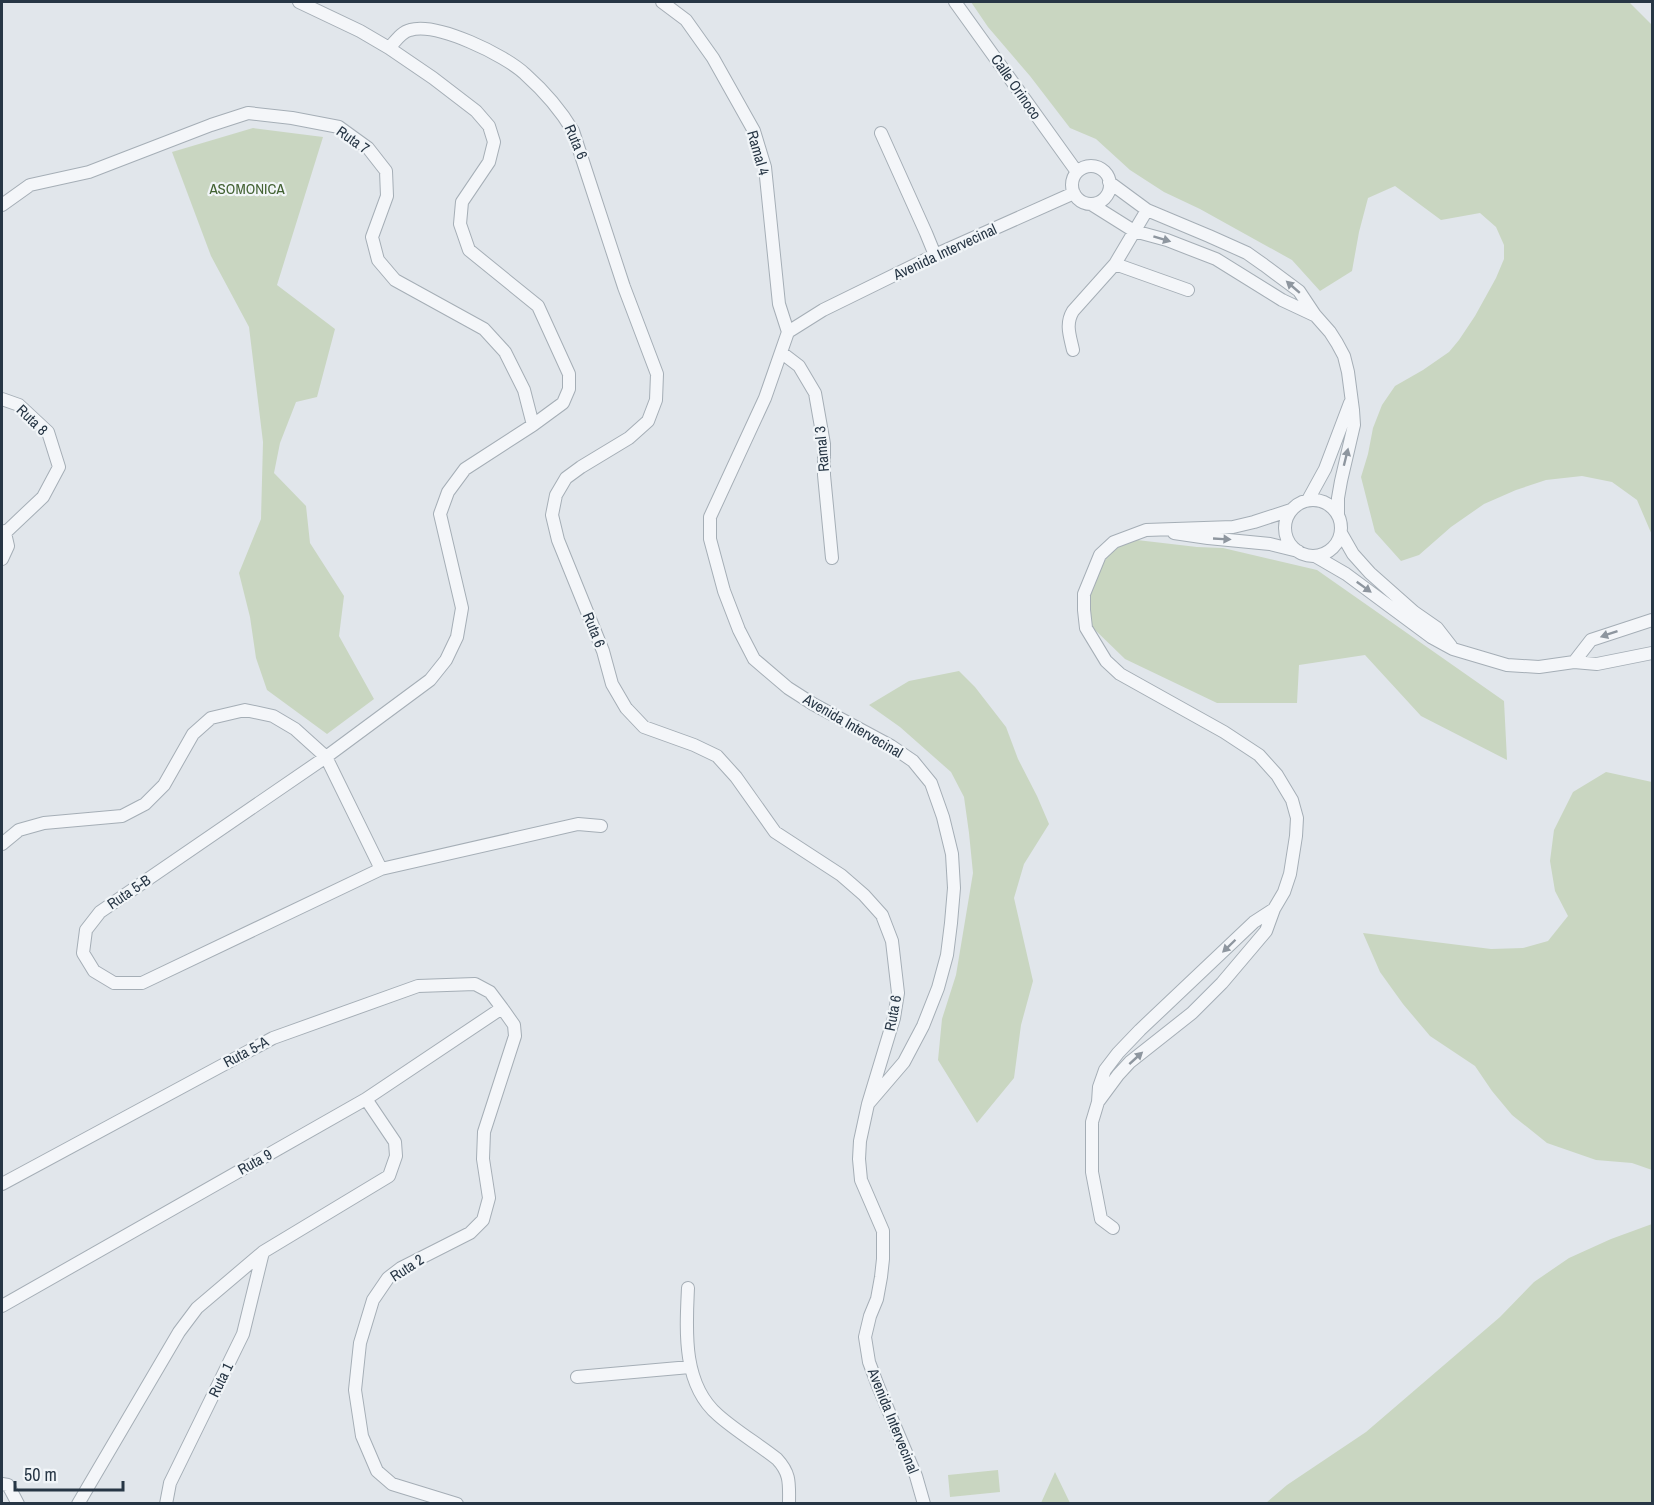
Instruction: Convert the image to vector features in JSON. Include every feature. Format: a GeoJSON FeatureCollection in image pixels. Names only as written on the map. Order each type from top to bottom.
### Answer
{"type":"FeatureCollection","features":[{"type":"Feature","properties":{"kind":"street"},"geometry":{"type":"LineString","coordinates":[[299,2],[360,31],[389,48],[476,111],[489,126],[494,142],[489,162],[462,202],[460,224],[469,250],[538,306],[569,374],[569,389],[563,403],[465,469],[448,492],[440,514],[462,608],[457,637],[446,660],[430,680],[326,757]]}},
{"type":"Feature","properties":{"kind":"street","name":"Ramal 4"},"geometry":{"type":"LineString","coordinates":[[662,2],[686,20],[714,58],[754,131],[765,167],[778,304],[788,332]]}},
{"type":"Feature","properties":{"kind":"street","name":"Calle Orinoco"},"geometry":{"type":"LineString","coordinates":[[955,2],[1077,172]]}},
{"type":"Feature","properties":{"kind":"street","name":"Ruta 6"},"geometry":{"type":"LineString","coordinates":[[389,48],[409,30],[430,29],[476,44],[523,71],[561,111],[573,131],[624,287],[657,374],[657,400],[648,421],[629,438],[566,478],[556,495],[552,514],[558,540],[603,651],[612,684],[626,708],[644,728],[694,745],[717,756],[775,832],[841,875],[882,915],[892,941],[898,993],[894,1018],[868,1104]]}},
{"type":"Feature","properties":{"kind":"street","name":"Ruta 7"},"geometry":{"type":"LineString","coordinates":[[2,205],[30,185],[89,172],[248,112],[339,127],[368,148],[386,171],[387,196],[372,237],[378,260],[395,280],[484,329],[505,352],[524,390],[533,425]]}},
{"type":"Feature","properties":{"kind":"street"},"geometry":{"type":"LineString","coordinates":[[880,133],[935,255]]}},
{"type":"Feature","properties":{"kind":"street"},"geometry":{"type":"LineString","coordinates":[[1091,204],[1105,197],[1109,182],[1104,171],[1094,166],[1087,166],[1077,172],[1073,180],[1074,193],[1081,201],[1091,204],[1134,231],[1167,240],[1216,259],[1282,300],[1315,315]]}},
{"type":"Feature","properties":{"kind":"street"},"geometry":{"type":"LineString","coordinates":[[1109,182],[1147,210],[1247,253],[1299,291],[1330,332],[1344,356],[1348,372],[1354,425],[1341,481],[1338,514],[1341,533],[1338,542],[1331,549],[1315,556],[1306,555],[1270,544],[1182,535],[1164,530]]}},
{"type":"Feature","properties":{"kind":"street","name":"Avenida Intervecinal"},"geometry":{"type":"LineString","coordinates":[[924,1503],[916,1476],[869,1362],[865,1337],[877,1299],[883,1259],[882,1231],[861,1180],[859,1159],[860,1140],[868,1104],[904,1062],[923,1026],[938,988],[947,956],[951,923],[954,888],[952,854],[943,817],[931,783],[913,761],[891,746],[788,688],[754,659],[739,630],[724,591],[710,539],[710,517],[765,398],[788,332],[823,310],[935,255],[1074,193]]}},
{"type":"Feature","properties":{"kind":"street"},"geometry":{"type":"LineString","coordinates":[[1073,350],[1068,318],[1115,264],[1147,210]]}},
{"type":"Feature","properties":{"kind":"street"},"geometry":{"type":"LineString","coordinates":[[1115,264],[1188,290]]}},
{"type":"Feature","properties":{"kind":"street"},"geometry":{"type":"LineString","coordinates":[[1253,282],[1258,282],[1263,277],[1264,265]]}},
{"type":"Feature","properties":{"kind":"street","name":"Ramal 3"},"geometry":{"type":"LineString","coordinates":[[782,353],[799,366],[815,393],[824,444],[824,475],[832,558]]}},
{"type":"Feature","properties":{"kind":"street","name":"Ruta 8"},"geometry":{"type":"LineString","coordinates":[[2,399],[19,405],[48,432],[59,467],[43,496],[3,532]]}},
{"type":"Feature","properties":{"kind":"street"},"geometry":{"type":"LineString","coordinates":[[1308,500],[1334,450],[1351,399]]}},
{"type":"Feature","properties":{"kind":"street"},"geometry":{"type":"LineString","coordinates":[[1098,1102],[1130,1062],[1202,1004],[1266,931],[1290,874],[1297,818],[1292,800],[1277,775],[1259,755],[1246,745],[1120,674],[1106,661],[1086,628],[1084,594],[1100,555],[1114,542],[1130,535],[1146,530],[1183,527],[1233,527],[1291,510],[1308,500],[1324,502],[1338,514]]}},
{"type":"Feature","properties":{"kind":"street"},"geometry":{"type":"LineString","coordinates":[[1291,510],[1285,528],[1291,545],[1298,551]]}},
{"type":"Feature","properties":{"kind":"street"},"geometry":{"type":"LineString","coordinates":[[2,559],[8,546],[3,532]]}},
{"type":"Feature","properties":{"kind":"street"},"geometry":{"type":"LineString","coordinates":[[1341,533],[1353,554],[1370,573],[1414,612],[1437,628],[1453,649]]}},
{"type":"Feature","properties":{"kind":"street"},"geometry":{"type":"LineString","coordinates":[[1315,556],[1346,574],[1431,638],[1453,649],[1507,665],[1539,667],[1574,662],[1597,664],[1653,653]]}},
{"type":"Feature","properties":{"kind":"street"},"geometry":{"type":"LineString","coordinates":[[1574,662],[1591,640],[1653,620]]}},
{"type":"Feature","properties":{"kind":"street"},"geometry":{"type":"LineString","coordinates":[[2,844],[19,830],[44,823],[122,816],[145,804],[164,785],[193,734],[211,718],[245,711],[273,716],[295,729],[326,757],[381,869]]}},
{"type":"Feature","properties":{"kind":"street","name":"Ruta 5-B"},"geometry":{"type":"LineString","coordinates":[[326,757],[100,912],[86,930],[83,953],[94,971],[114,983],[142,982],[381,869],[578,824],[601,826]]}},
{"type":"Feature","properties":{"kind":"street"},"geometry":{"type":"LineString","coordinates":[[1113,1228],[1101,1219],[1092,1172],[1092,1122],[1105,1070],[1140,1030],[1186,986],[1254,922],[1274,909]]}},
{"type":"Feature","properties":{"kind":"street","name":"Ruta 5-A"},"geometry":{"type":"LineString","coordinates":[[2,1184],[273,1038],[385,998],[418,987],[475,984],[490,992],[502,1008]]}},
{"type":"Feature","properties":{"kind":"street"},"geometry":{"type":"LineString","coordinates":[[1186,986],[1202,1004]]}},
{"type":"Feature","properties":{"kind":"street","name":"Ruta 9"},"geometry":{"type":"LineString","coordinates":[[2,1306],[366,1100],[502,1008]]}},
{"type":"Feature","properties":{"kind":"street","name":"Ruta 2"},"geometry":{"type":"LineString","coordinates":[[458,1503],[392,1484],[377,1471],[362,1436],[355,1390],[360,1343],[374,1300],[388,1278],[401,1268],[470,1233],[483,1220],[489,1198],[483,1159],[484,1132],[515,1036],[514,1025],[502,1008]]}},
{"type":"Feature","properties":{"kind":"street"},"geometry":{"type":"LineString","coordinates":[[78,1503],[178,1332],[197,1308],[262,1252],[389,1176],[396,1156],[395,1142],[366,1100]]}},
{"type":"Feature","properties":{"kind":"street","name":"Ruta 1"},"geometry":{"type":"LineString","coordinates":[[166,1503],[170,1483],[243,1334],[262,1252]]}},
{"type":"Feature","properties":{"kind":"street"},"geometry":{"type":"LineString","coordinates":[[688,1288],[686,1325],[690,1367],[699,1392],[716,1413],[777,1459],[784,1467],[788,1475],[789,1503]]}},
{"type":"Feature","properties":{"kind":"street"},"geometry":{"type":"LineString","coordinates":[[577,1377],[690,1367]]}},
{"type":"Feature","properties":{"kind":"street"},"geometry":{"type":"LineString","coordinates":[[2,1484],[8,1485],[18,1503]]}},
{"type":"Feature","properties":{"kind":"green space"},"geometry":{"type":"Polygon","coordinates":[[[971,2],[1629,2],[1652,25],[1652,535],[1637,500],[1612,482],[1582,476],[1546,480],[1484,504],[1451,527],[1419,555],[1401,561],[1375,532],[1361,477],[1373,428],[1382,405],[1395,386],[1449,352],[1475,316],[1504,259],[1504,245],[1496,227],[1480,213],[1441,220],[1395,186],[1368,198],[1352,271],[1320,291],[1292,260],[1200,209],[1164,192],[1130,170],[1096,139],[1070,128],[988,27],[971,2]]]}},
{"type":"Feature","properties":{"kind":"green space","name":"ASOMONICA"},"geometry":{"type":"Polygon","coordinates":[[[253,128],[323,137],[277,285],[335,329],[317,397],[296,402],[280,443],[274,473],[306,506],[310,543],[344,596],[339,636],[374,699],[327,734],[267,690],[256,658],[250,617],[239,573],[261,519],[263,442],[249,327],[211,256],[172,152],[253,128]]]}},
{"type":"Feature","properties":{"kind":"green space"},"geometry":{"type":"Polygon","coordinates":[[[1137,540],[1223,548],[1317,570],[1504,701],[1507,760],[1421,716],[1365,655],[1299,665],[1297,703],[1217,703],[1125,659],[1092,627],[1088,600],[1099,567],[1115,548],[1137,540]]]}},
{"type":"Feature","properties":{"kind":"green space"},"geometry":{"type":"Polygon","coordinates":[[[959,671],[975,687],[1006,727],[1018,759],[1049,824],[1024,864],[1014,898],[1033,981],[1021,1025],[1014,1078],[977,1123],[938,1060],[942,1019],[956,975],[973,873],[964,797],[951,772],[900,727],[869,705],[909,681],[959,671]]]}},
{"type":"Feature","properties":{"kind":"green space"},"geometry":{"type":"Polygon","coordinates":[[[1606,772],[1652,782],[1652,1170],[1632,1163],[1596,1160],[1547,1143],[1512,1115],[1475,1066],[1430,1036],[1403,1004],[1380,972],[1363,933],[1491,949],[1523,948],[1548,941],[1568,916],[1555,891],[1550,861],[1554,830],[1573,792],[1606,772]]]}},
{"type":"Feature","properties":{"kind":"green space"},"geometry":{"type":"Polygon","coordinates":[[[1652,1224],[1652,1503],[1266,1503],[1287,1485],[1366,1432],[1500,1317],[1534,1282],[1569,1258],[1652,1224]]]}},
{"type":"Feature","properties":{"kind":"green space"},"geometry":{"type":"Polygon","coordinates":[[[998,1470],[1000,1492],[950,1497],[948,1475],[998,1470]]]}},
{"type":"Feature","properties":{"kind":"green space"},"geometry":{"type":"Polygon","coordinates":[[[1055,1472],[1070,1503],[1041,1503],[1055,1472]]]}}]}
